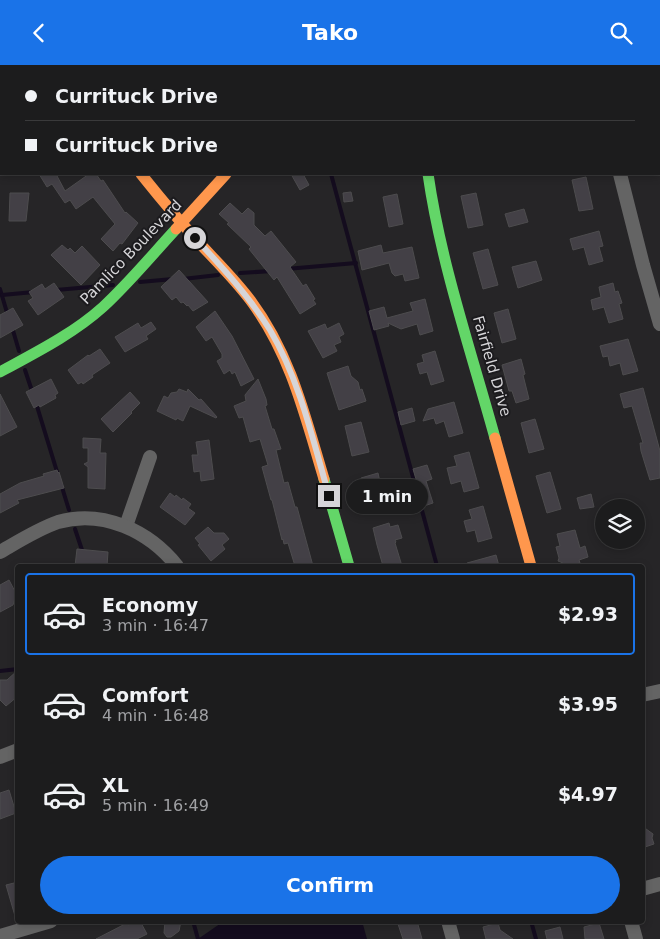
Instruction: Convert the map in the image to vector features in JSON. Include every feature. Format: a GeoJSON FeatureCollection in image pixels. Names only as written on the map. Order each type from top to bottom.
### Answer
{"type":"FeatureCollection","features":[{"type":"Feature","properties":{"kind":"street"},"geometry":{"type":"LineString","coordinates":[[142,175],[250,299],[287,363],[306,415],[348,564]]}},
{"type":"Feature","properties":{"kind":"street","name":"Pamlico Boulevard"},"geometry":{"type":"LineString","coordinates":[[0,373],[53,343],[87,320],[132,279],[225,175]]}},
{"type":"Feature","properties":{"kind":"street","name":"Fairfield Drive"},"geometry":{"type":"LineString","coordinates":[[428,175],[447,266],[530,564]]}},
{"type":"Feature","properties":{"kind":"street"},"geometry":{"type":"LineString","coordinates":[[620,175],[643,265],[660,322]]}},
{"type":"Feature","properties":{"kind":"street"},"geometry":{"type":"LineString","coordinates":[[126,526],[150,457]]}},
{"type":"Feature","properties":{"kind":"street"},"geometry":{"type":"LineString","coordinates":[[0,552],[35,532],[59,522],[90,519],[126,526],[150,538],[175,564]]}},
{"type":"Feature","properties":{"kind":"street"},"geometry":{"type":"LineString","coordinates":[[645,694],[660,691]]}},
{"type":"Feature","properties":{"kind":"street"},"geometry":{"type":"LineString","coordinates":[[0,757],[15,751]]}},
{"type":"Feature","properties":{"kind":"street"},"geometry":{"type":"LineString","coordinates":[[645,888],[660,884]]}},
{"type":"Feature","properties":{"kind":"street"},"geometry":{"type":"LineString","coordinates":[[0,937],[41,924]]}},
{"type":"Feature","properties":{"kind":"street"},"geometry":{"type":"LineString","coordinates":[[449,924],[453,939]]}},
{"type":"Feature","properties":{"kind":"street"},"geometry":{"type":"LineString","coordinates":[[632,924],[636,939]]}},
{"type":"Feature","properties":{"kind":"shaded area"},"geometry":{"type":"Polygon","coordinates":[[[220,924],[363,924],[367,939],[198,939],[220,924]]]}},
{"type":"Feature","properties":{"kind":"building"},"geometry":{"type":"Polygon","coordinates":[[[40,175],[57,175],[65,191],[88,175],[97,175],[101,181],[103,180],[125,213],[138,223],[122,244],[120,243],[113,251],[101,239],[115,224],[93,197],[76,209],[70,200],[65,203],[52,184],[47,187],[40,175]]]}},
{"type":"Feature","properties":{"kind":"building"},"geometry":{"type":"Polygon","coordinates":[[[292,175],[304,175],[309,185],[300,190],[292,175]]]}},
{"type":"Feature","properties":{"kind":"building"},"geometry":{"type":"Polygon","coordinates":[[[586,177],[593,209],[579,211],[572,180],[586,177]]]}},
{"type":"Feature","properties":{"kind":"building"},"geometry":{"type":"Polygon","coordinates":[[[351,192],[353,201],[344,202],[343,193],[351,192]]]}},
{"type":"Feature","properties":{"kind":"building"},"geometry":{"type":"Polygon","coordinates":[[[10,193],[29,193],[26,221],[9,221],[10,193]]]}},
{"type":"Feature","properties":{"kind":"building"},"geometry":{"type":"Polygon","coordinates":[[[476,193],[483,225],[468,228],[461,196],[476,193]]]}},
{"type":"Feature","properties":{"kind":"building"},"geometry":{"type":"Polygon","coordinates":[[[397,194],[403,224],[389,227],[383,197],[397,194]]]}},
{"type":"Feature","properties":{"kind":"building"},"geometry":{"type":"Polygon","coordinates":[[[230,203],[242,214],[248,208],[254,213],[254,225],[265,236],[271,231],[296,262],[290,267],[303,286],[306,284],[316,304],[300,314],[277,277],[274,280],[249,249],[251,247],[219,214],[230,203]]]}},
{"type":"Feature","properties":{"kind":"building"},"geometry":{"type":"Polygon","coordinates":[[[524,209],[528,222],[509,227],[505,214],[524,209]]]}},
{"type":"Feature","properties":{"kind":"building"},"geometry":{"type":"Polygon","coordinates":[[[599,231],[603,246],[599,247],[603,261],[589,265],[584,247],[573,250],[570,239],[599,231]]]}},
{"type":"Feature","properties":{"kind":"building"},"geometry":{"type":"Polygon","coordinates":[[[62,245],[68,250],[70,248],[75,253],[82,246],[100,265],[81,285],[51,255],[62,245]]]}},
{"type":"Feature","properties":{"kind":"building"},"geometry":{"type":"Polygon","coordinates":[[[381,245],[383,253],[412,247],[419,278],[405,281],[403,274],[395,276],[389,263],[362,270],[358,251],[381,245]]]}},
{"type":"Feature","properties":{"kind":"building"},"geometry":{"type":"Polygon","coordinates":[[[488,249],[498,285],[483,289],[473,253],[488,249]]]}},
{"type":"Feature","properties":{"kind":"building"},"geometry":{"type":"Polygon","coordinates":[[[536,261],[542,280],[518,288],[512,267],[536,261]]]}},
{"type":"Feature","properties":{"kind":"building"},"geometry":{"type":"Polygon","coordinates":[[[179,270],[208,302],[193,311],[176,297],[172,300],[161,287],[179,270]]]}},
{"type":"Feature","properties":{"kind":"building"},"geometry":{"type":"Polygon","coordinates":[[[54,283],[64,297],[38,315],[28,301],[33,298],[29,292],[42,284],[45,289],[54,283]]]}},
{"type":"Feature","properties":{"kind":"building"},"geometry":{"type":"Polygon","coordinates":[[[613,283],[615,292],[618,291],[622,303],[619,304],[623,319],[609,323],[604,307],[593,310],[591,300],[601,297],[599,287],[613,283]]]}},
{"type":"Feature","properties":{"kind":"building"},"geometry":{"type":"Polygon","coordinates":[[[425,299],[433,331],[420,335],[417,324],[401,329],[388,323],[389,326],[374,330],[369,311],[384,307],[387,318],[413,311],[410,303],[425,299]]]}},
{"type":"Feature","properties":{"kind":"building"},"geometry":{"type":"Polygon","coordinates":[[[13,308],[23,325],[0,338],[0,315],[13,308]]]}},
{"type":"Feature","properties":{"kind":"building"},"geometry":{"type":"Polygon","coordinates":[[[508,309],[516,339],[502,343],[494,313],[508,309]]]}},
{"type":"Feature","properties":{"kind":"building"},"geometry":{"type":"Polygon","coordinates":[[[215,311],[232,336],[254,379],[241,386],[235,372],[232,374],[230,370],[224,374],[217,361],[222,358],[222,354],[212,337],[206,341],[196,327],[215,311]]]}},
{"type":"Feature","properties":{"kind":"building"},"geometry":{"type":"Polygon","coordinates":[[[151,322],[156,329],[146,336],[148,339],[125,352],[115,337],[138,323],[141,328],[151,322]]]}},
{"type":"Feature","properties":{"kind":"building"},"geometry":{"type":"Polygon","coordinates":[[[339,323],[344,334],[339,337],[341,342],[334,345],[337,351],[323,358],[308,331],[325,324],[327,329],[339,323]]]}},
{"type":"Feature","properties":{"kind":"building"},"geometry":{"type":"Polygon","coordinates":[[[628,339],[638,371],[623,375],[620,363],[610,366],[608,356],[603,357],[600,346],[628,339]]]}},
{"type":"Feature","properties":{"kind":"building"},"geometry":{"type":"Polygon","coordinates":[[[100,349],[110,363],[92,375],[93,377],[83,384],[82,382],[78,384],[68,370],[88,355],[100,349]]]}},
{"type":"Feature","properties":{"kind":"building"},"geometry":{"type":"Polygon","coordinates":[[[435,351],[444,381],[431,385],[427,372],[420,374],[417,364],[424,362],[422,355],[435,351]]]}},
{"type":"Feature","properties":{"kind":"building"},"geometry":{"type":"Polygon","coordinates":[[[521,359],[529,399],[516,403],[512,391],[509,391],[502,365],[521,359]]]}},
{"type":"Feature","properties":{"kind":"building"},"geometry":{"type":"Polygon","coordinates":[[[348,366],[351,376],[358,382],[360,390],[362,389],[366,401],[339,410],[327,373],[348,366]]]}},
{"type":"Feature","properties":{"kind":"building"},"geometry":{"type":"Polygon","coordinates":[[[51,379],[58,393],[55,395],[56,398],[40,407],[39,405],[34,408],[26,392],[51,379]]]}},
{"type":"Feature","properties":{"kind":"building"},"geometry":{"type":"Polygon","coordinates":[[[258,379],[266,399],[267,405],[265,406],[272,429],[274,429],[281,449],[276,450],[284,483],[288,482],[295,507],[297,507],[312,564],[294,564],[288,543],[284,544],[282,540],[262,467],[268,465],[260,439],[250,442],[243,417],[239,418],[234,406],[246,401],[245,395],[258,379]]]}},
{"type":"Feature","properties":{"kind":"building"},"geometry":{"type":"Polygon","coordinates":[[[643,388],[660,451],[660,478],[650,480],[641,451],[640,443],[643,443],[632,406],[624,408],[620,394],[643,388]]]}},
{"type":"Feature","properties":{"kind":"building"},"geometry":{"type":"Polygon","coordinates":[[[179,389],[187,392],[188,389],[199,400],[201,399],[217,417],[190,406],[183,421],[177,418],[176,420],[157,411],[164,396],[168,398],[171,393],[177,392],[179,389]]]}},
{"type":"Feature","properties":{"kind":"building"},"geometry":{"type":"Polygon","coordinates":[[[130,392],[140,403],[113,432],[101,419],[130,392]]]}},
{"type":"Feature","properties":{"kind":"building"},"geometry":{"type":"Polygon","coordinates":[[[0,394],[17,427],[0,436],[0,394]]]}},
{"type":"Feature","properties":{"kind":"building"},"geometry":{"type":"Polygon","coordinates":[[[454,402],[463,433],[449,437],[444,421],[436,424],[434,418],[423,421],[428,409],[454,402]]]}},
{"type":"Feature","properties":{"kind":"building"},"geometry":{"type":"Polygon","coordinates":[[[412,408],[415,421],[401,425],[398,412],[412,408]]]}},
{"type":"Feature","properties":{"kind":"building"},"geometry":{"type":"Polygon","coordinates":[[[535,419],[544,449],[529,453],[521,423],[535,419]]]}},
{"type":"Feature","properties":{"kind":"building"},"geometry":{"type":"Polygon","coordinates":[[[361,422],[369,452],[352,456],[345,426],[361,422]]]}},
{"type":"Feature","properties":{"kind":"building"},"geometry":{"type":"Polygon","coordinates":[[[83,438],[101,439],[100,453],[106,453],[105,489],[88,488],[88,467],[84,464],[88,462],[88,448],[83,448],[83,438]]]}},
{"type":"Feature","properties":{"kind":"building"},"geometry":{"type":"Polygon","coordinates":[[[209,440],[214,479],[201,481],[200,471],[194,472],[192,455],[198,455],[196,442],[209,440]]]}},
{"type":"Feature","properties":{"kind":"building"},"geometry":{"type":"Polygon","coordinates":[[[469,452],[479,488],[464,492],[461,481],[451,484],[447,468],[457,466],[454,456],[469,452]]]}},
{"type":"Feature","properties":{"kind":"building"},"geometry":{"type":"Polygon","coordinates":[[[427,465],[432,479],[426,481],[433,503],[424,506],[413,469],[427,465]]]}},
{"type":"Feature","properties":{"kind":"building"},"geometry":{"type":"Polygon","coordinates":[[[57,470],[64,488],[17,500],[19,503],[0,513],[0,494],[20,483],[57,470]]]}},
{"type":"Feature","properties":{"kind":"building"},"geometry":{"type":"Polygon","coordinates":[[[550,472],[561,509],[547,513],[536,476],[550,472]]]}},
{"type":"Feature","properties":{"kind":"building"},"geometry":{"type":"Polygon","coordinates":[[[378,473],[380,482],[384,481],[387,503],[369,508],[361,478],[378,473]]]}},
{"type":"Feature","properties":{"kind":"building"},"geometry":{"type":"Polygon","coordinates":[[[170,493],[182,500],[183,498],[191,504],[188,508],[195,513],[185,525],[160,507],[170,493]]]}},
{"type":"Feature","properties":{"kind":"building"},"geometry":{"type":"Polygon","coordinates":[[[591,494],[594,507],[580,509],[577,498],[591,494]]]}},
{"type":"Feature","properties":{"kind":"building"},"geometry":{"type":"Polygon","coordinates":[[[483,506],[492,538],[478,542],[475,530],[467,532],[464,521],[472,519],[469,510],[483,506]]]}},
{"type":"Feature","properties":{"kind":"building"},"geometry":{"type":"Polygon","coordinates":[[[389,523],[390,527],[398,525],[402,538],[395,540],[395,543],[401,564],[382,564],[373,528],[389,523]]]}},
{"type":"Feature","properties":{"kind":"building"},"geometry":{"type":"Polygon","coordinates":[[[208,527],[214,533],[224,533],[229,539],[222,545],[225,549],[211,561],[198,545],[200,544],[195,538],[208,527]]]}},
{"type":"Feature","properties":{"kind":"building"},"geometry":{"type":"Polygon","coordinates":[[[575,530],[580,548],[585,546],[588,557],[579,560],[580,563],[575,564],[563,564],[558,561],[556,547],[560,546],[557,534],[575,530]]]}},
{"type":"Feature","properties":{"kind":"building"},"geometry":{"type":"Polygon","coordinates":[[[77,549],[108,552],[107,564],[75,564],[77,549]]]}},
{"type":"Feature","properties":{"kind":"building"},"geometry":{"type":"Polygon","coordinates":[[[496,555],[498,564],[467,564],[496,555]]]}},
{"type":"Feature","properties":{"kind":"building"},"geometry":{"type":"Polygon","coordinates":[[[9,580],[15,591],[15,598],[13,605],[0,612],[0,585],[9,580]]]}},
{"type":"Feature","properties":{"kind":"building"},"geometry":{"type":"Polygon","coordinates":[[[15,673],[15,698],[6,706],[0,700],[0,680],[7,680],[15,673]]]}},
{"type":"Feature","properties":{"kind":"building"},"geometry":{"type":"Polygon","coordinates":[[[9,790],[15,813],[0,819],[0,793],[9,790]]]}},
{"type":"Feature","properties":{"kind":"building"},"geometry":{"type":"Polygon","coordinates":[[[645,828],[653,834],[654,844],[645,847],[645,828]]]}},
{"type":"Feature","properties":{"kind":"building"},"geometry":{"type":"Polygon","coordinates":[[[15,883],[15,916],[6,885],[15,883]]]}},
{"type":"Feature","properties":{"kind":"building"},"geometry":{"type":"Polygon","coordinates":[[[125,924],[142,924],[147,934],[137,939],[96,939],[125,924]]]}},
{"type":"Feature","properties":{"kind":"building"},"geometry":{"type":"Polygon","coordinates":[[[165,924],[180,924],[179,931],[171,937],[167,937],[164,933],[165,924]]]}},
{"type":"Feature","properties":{"kind":"building"},"geometry":{"type":"Polygon","coordinates":[[[398,924],[418,924],[422,939],[403,939],[398,924]]]}},
{"type":"Feature","properties":{"kind":"building"},"geometry":{"type":"Polygon","coordinates":[[[498,924],[500,930],[513,939],[486,939],[483,927],[498,924]]]}},
{"type":"Feature","properties":{"kind":"building"},"geometry":{"type":"Polygon","coordinates":[[[599,924],[604,939],[585,939],[584,927],[599,924]]]}},
{"type":"Feature","properties":{"kind":"building"},"geometry":{"type":"Polygon","coordinates":[[[560,927],[563,939],[547,939],[545,931],[560,927]]]}},
{"type":"Feature","properties":{"kind":"waterway"},"geometry":{"type":"LineString","coordinates":[[331,175],[436,564]]}},
{"type":"Feature","properties":{"kind":"waterway"},"geometry":{"type":"LineString","coordinates":[[286,269],[356,263]]}},
{"type":"Feature","properties":{"kind":"waterway"},"geometry":{"type":"LineString","coordinates":[[240,273],[272,271]]}},
{"type":"Feature","properties":{"kind":"waterway"},"geometry":{"type":"LineString","coordinates":[[183,279],[218,275]]}},
{"type":"Feature","properties":{"kind":"waterway"},"geometry":{"type":"LineString","coordinates":[[140,282],[173,279]]}},
{"type":"Feature","properties":{"kind":"waterway"},"geometry":{"type":"LineString","coordinates":[[56,290],[113,285]]}},
{"type":"Feature","properties":{"kind":"waterway"},"geometry":{"type":"LineString","coordinates":[[0,289],[8,316]]}},
{"type":"Feature","properties":{"kind":"waterway"},"geometry":{"type":"LineString","coordinates":[[2,295],[34,292]]}},
{"type":"Feature","properties":{"kind":"waterway"},"geometry":{"type":"LineString","coordinates":[[12,327],[19,351]]}},
{"type":"Feature","properties":{"kind":"waterway"},"geometry":{"type":"LineString","coordinates":[[25,370],[33,394]]}},
{"type":"Feature","properties":{"kind":"waterway"},"geometry":{"type":"LineString","coordinates":[[36,403],[58,475]]}},
{"type":"Feature","properties":{"kind":"waterway"},"geometry":{"type":"LineString","coordinates":[[61,484],[69,510]]}},
{"type":"Feature","properties":{"kind":"waterway"},"geometry":{"type":"LineString","coordinates":[[75,529],[83,553]]}},
{"type":"Feature","properties":{"kind":"waterway"},"geometry":{"type":"LineString","coordinates":[[0,671],[15,669]]}},
{"type":"Feature","properties":{"kind":"waterway"},"geometry":{"type":"LineString","coordinates":[[194,924],[198,939]]}},
{"type":"Feature","properties":{"kind":"waterway"},"geometry":{"type":"LineString","coordinates":[[532,924],[536,939]]}},
{"type":"Feature","properties":{"kind":"traffic: fast"},"geometry":{"type":"LineString","coordinates":[[428,175],[441,241],[457,307],[495,438]]}},
{"type":"Feature","properties":{"kind":"traffic: fast"},"geometry":{"type":"LineString","coordinates":[[0,372],[53,343],[91,317],[122,288],[176,229]]}},
{"type":"Feature","properties":{"kind":"traffic: fast"},"geometry":{"type":"LineString","coordinates":[[324,479],[348,564]]}},
{"type":"Feature","properties":{"kind":"traffic: slow"},"geometry":{"type":"LineString","coordinates":[[142,175],[251,301],[265,322],[287,364],[324,479]]}},
{"type":"Feature","properties":{"kind":"traffic: slow"},"geometry":{"type":"LineString","coordinates":[[176,229],[225,175]]}},
{"type":"Feature","properties":{"kind":"traffic: slow"},"geometry":{"type":"LineString","coordinates":[[495,438],[530,564]]}},
{"type":"Feature","properties":{"kind":"route"},"geometry":{"type":"LineString","coordinates":[[195,238],[250,299],[287,363],[306,415],[329,496]]}}]}
